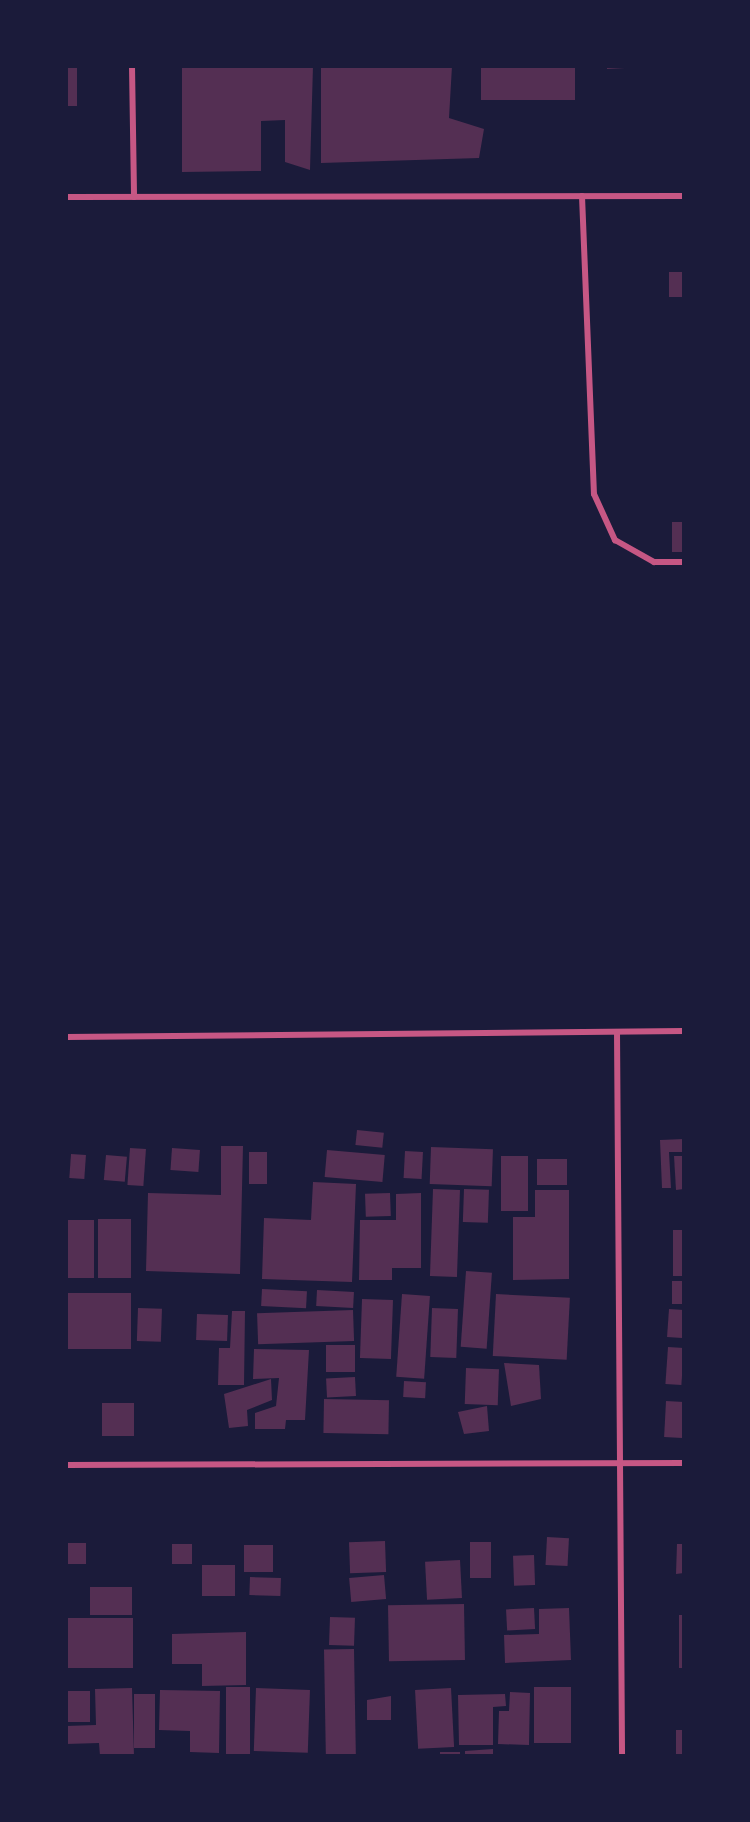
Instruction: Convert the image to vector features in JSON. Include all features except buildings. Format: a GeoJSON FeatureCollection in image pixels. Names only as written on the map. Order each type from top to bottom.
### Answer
{"type":"FeatureCollection","features":[{"type":"Feature","properties":{"kind":"street"},"geometry":{"type":"LineString","coordinates":[[132,66],[134,197]]}},
{"type":"Feature","properties":{"kind":"street"},"geometry":{"type":"LineString","coordinates":[[582,196],[594,494],[615,540],[654,562],[684,562]]}},
{"type":"Feature","properties":{"kind":"street"},"geometry":{"type":"LineString","coordinates":[[66,197],[684,196]]}},
{"type":"Feature","properties":{"kind":"street"},"geometry":{"type":"LineString","coordinates":[[66,1037],[684,1031]]}},
{"type":"Feature","properties":{"kind":"street"},"geometry":{"type":"LineString","coordinates":[[617,1032],[622,1756]]}},
{"type":"Feature","properties":{"kind":"street"},"geometry":{"type":"LineString","coordinates":[[66,1466],[684,1463]]}}]}
